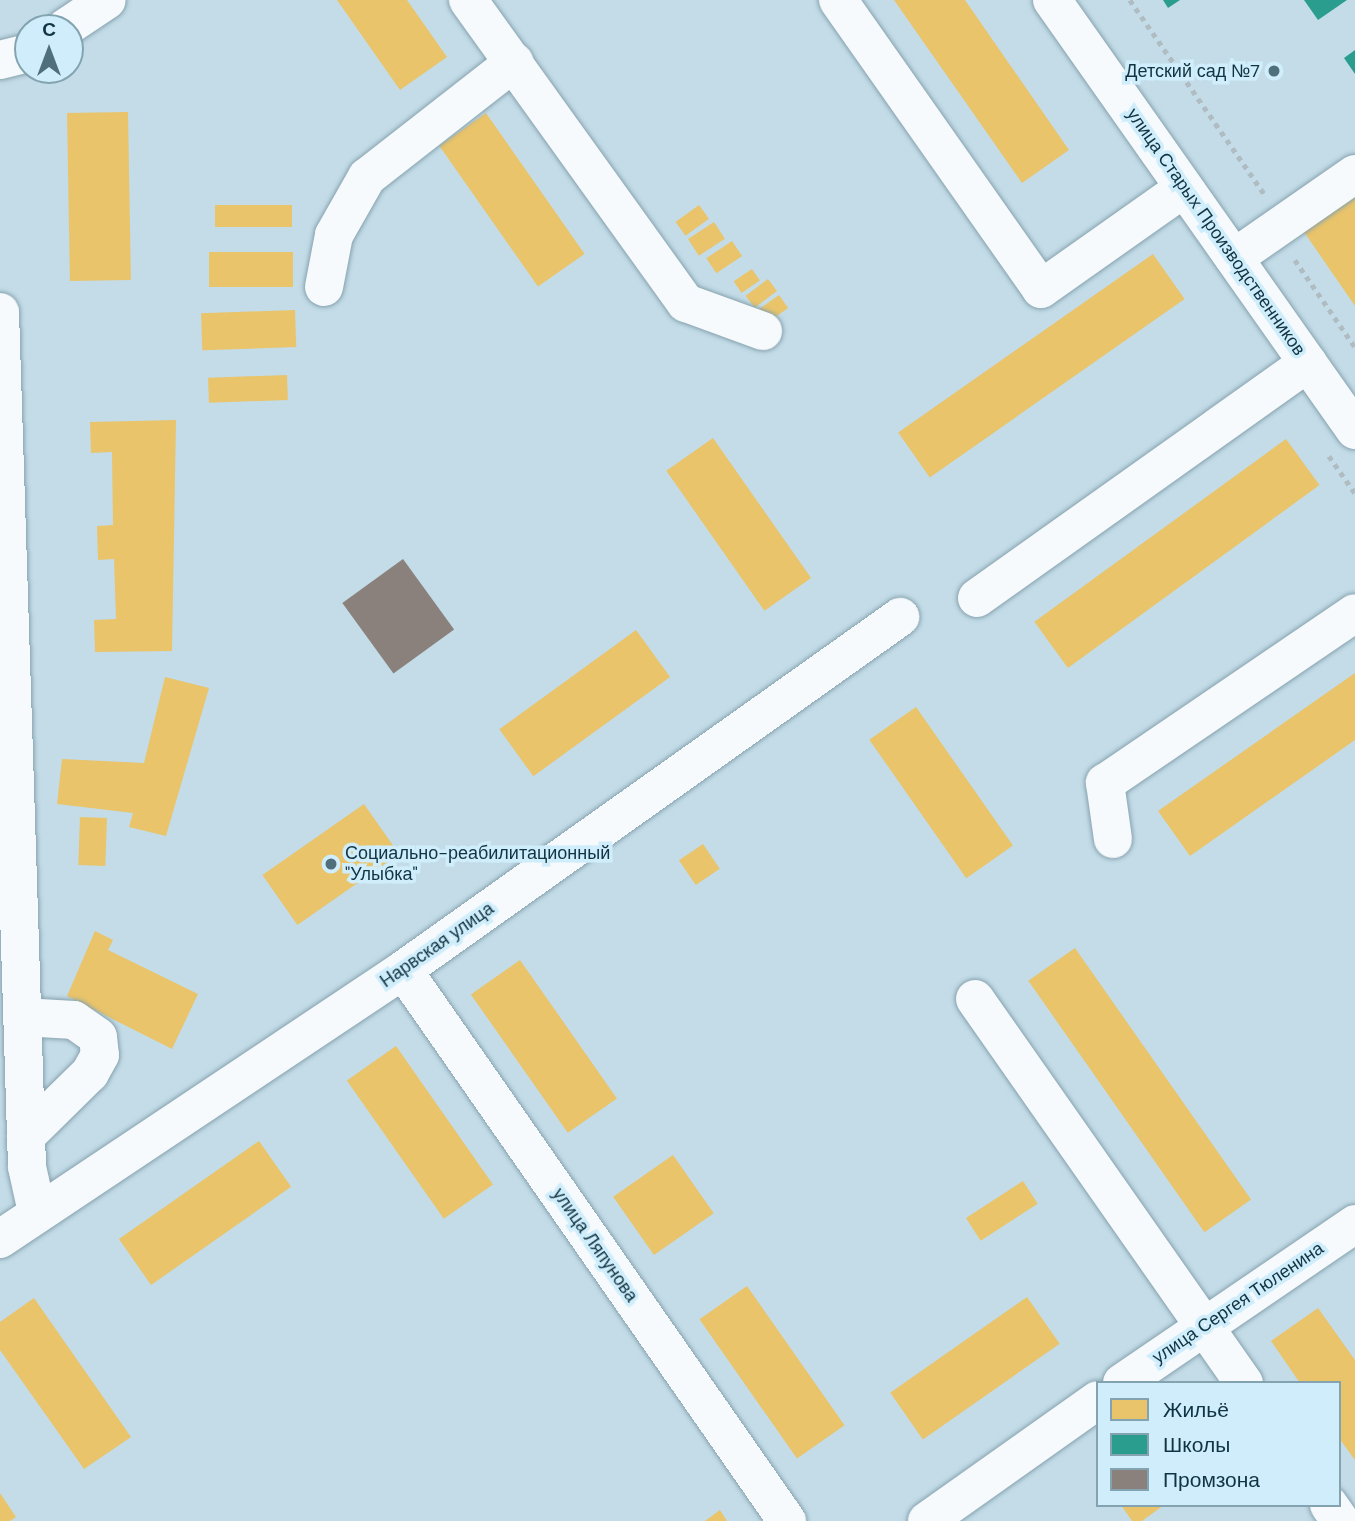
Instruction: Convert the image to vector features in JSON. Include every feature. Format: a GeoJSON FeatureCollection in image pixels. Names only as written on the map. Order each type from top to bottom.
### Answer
{"type":"FeatureCollection","features":[{"type":"Feature","properties":{"kind":"street"},"geometry":{"type":"LineString","coordinates":[[84,15],[107,0]]}},
{"type":"Feature","properties":{"kind":"street"},"geometry":{"type":"LineString","coordinates":[[468,0],[685,303],[763,331]]}},
{"type":"Feature","properties":{"kind":"street"},"geometry":{"type":"LineString","coordinates":[[838,0],[1041,289],[1184,188]]}},
{"type":"Feature","properties":{"kind":"street","name":"улица Старых Производственников"},"geometry":{"type":"LineString","coordinates":[[1052,0],[1355,430]]}},
{"type":"Feature","properties":{"kind":"street"},"geometry":{"type":"LineString","coordinates":[[324,286],[334,235],[367,177],[513,62]]}},
{"type":"Feature","properties":{"kind":"street"},"geometry":{"type":"LineString","coordinates":[[1234,258],[1355,174]]}},
{"type":"Feature","properties":{"kind":"street"},"geometry":{"type":"LineString","coordinates":[[0,312],[9,869],[22,1017],[18,1161],[37,1212]]}},
{"type":"Feature","properties":{"kind":"street"},"geometry":{"type":"LineString","coordinates":[[977,598],[1308,363]]}},
{"type":"Feature","properties":{"kind":"street"},"geometry":{"type":"LineString","coordinates":[[1113,839],[1105,783],[1355,613]]}},
{"type":"Feature","properties":{"kind":"street","name":"Нарвская улица"},"geometry":{"type":"LineString","coordinates":[[0,1239],[403,970],[901,617]]}},
{"type":"Feature","properties":{"kind":"street","name":"улица Ляпунова"},"geometry":{"type":"LineString","coordinates":[[403,970],[787,1521]]}},
{"type":"Feature","properties":{"kind":"street"},"geometry":{"type":"LineString","coordinates":[[975,999],[1243,1381]]}},
{"type":"Feature","properties":{"kind":"street"},"geometry":{"type":"LineString","coordinates":[[18,1161],[90,1073],[100,1055],[98,1037],[74,1020],[22,1017]]}},
{"type":"Feature","properties":{"kind":"street","name":"улица Сергея Тюленина"},"geometry":{"type":"LineString","coordinates":[[1125,1381],[1204,1324],[1355,1224]]}},
{"type":"Feature","properties":{"kind":"street"},"geometry":{"type":"LineString","coordinates":[[927,1521],[1096,1401]]}},
{"type":"Feature","properties":{"kind":"path"},"geometry":{"type":"LineString","coordinates":[[1130,0],[1262,186],[1279,227],[1355,347]]}},
{"type":"Feature","properties":{"kind":"building: Жильё"},"geometry":{"type":"Polygon","coordinates":[[[337,0],[407,0],[447,57],[400,90],[337,0]]]}},
{"type":"Feature","properties":{"kind":"building: Жильё"},"geometry":{"type":"Polygon","coordinates":[[[894,0],[965,0],[1069,150],[1022,183],[894,0]]]}},
{"type":"Feature","properties":{"kind":"building: Жильё"},"geometry":{"type":"Polygon","coordinates":[[[128,112],[131,280],[70,281],[67,113],[128,112]]]}},
{"type":"Feature","properties":{"kind":"building: Жильё"},"geometry":{"type":"Polygon","coordinates":[[[486,113],[585,254],[538,287],[439,146],[486,113]]]}},
{"type":"Feature","properties":{"kind":"building: Жильё"},"geometry":{"type":"Polygon","coordinates":[[[1355,193],[1355,306],[1302,229],[1355,193]]]}},
{"type":"Feature","properties":{"kind":"building: Жильё"},"geometry":{"type":"Polygon","coordinates":[[[215,205],[292,205],[292,227],[215,227],[215,205]]]}},
{"type":"Feature","properties":{"kind":"building: Жильё"},"geometry":{"type":"Polygon","coordinates":[[[699,205],[709,219],[686,236],[676,222],[699,205]]]}},
{"type":"Feature","properties":{"kind":"building: Жильё"},"geometry":{"type":"Polygon","coordinates":[[[714,222],[725,239],[699,256],[688,239],[714,222]]]}},
{"type":"Feature","properties":{"kind":"building: Жильё"},"geometry":{"type":"Polygon","coordinates":[[[732,241],[742,256],[716,273],[706,258],[732,241]]]}},
{"type":"Feature","properties":{"kind":"building: Жильё"},"geometry":{"type":"Polygon","coordinates":[[[209,252],[293,252],[293,287],[209,287],[209,252]]]}},
{"type":"Feature","properties":{"kind":"building: Жильё"},"geometry":{"type":"Polygon","coordinates":[[[1153,254],[1185,299],[930,477],[898,432],[1153,254]]]}},
{"type":"Feature","properties":{"kind":"building: Жильё"},"geometry":{"type":"Polygon","coordinates":[[[752,269],[760,281],[742,293],[734,281],[752,269]]]}},
{"type":"Feature","properties":{"kind":"building: Жильё"},"geometry":{"type":"Polygon","coordinates":[[[768,279],[777,291],[755,308],[746,296],[768,279]]]}},
{"type":"Feature","properties":{"kind":"building: Жильё"},"geometry":{"type":"Polygon","coordinates":[[[779,295],[788,308],[766,324],[757,310],[779,295]]]}},
{"type":"Feature","properties":{"kind":"building: Жильё"},"geometry":{"type":"Polygon","coordinates":[[[295,310],[296,347],[202,350],[201,313],[295,310]]]}},
{"type":"Feature","properties":{"kind":"building: Жильё"},"geometry":{"type":"Polygon","coordinates":[[[287,375],[288,400],[209,403],[208,378],[287,375]]]}},
{"type":"Feature","properties":{"kind":"building: Жильё"},"geometry":{"type":"Polygon","coordinates":[[[176,420],[172,651],[95,652],[94,620],[116,619],[114,559],[98,560],[97,526],[113,525],[112,452],[91,453],[90,422],[176,420]]]}},
{"type":"Feature","properties":{"kind":"building: Жильё"},"geometry":{"type":"Polygon","coordinates":[[[713,438],[811,578],[764,611],[666,471],[713,438]]]}},
{"type":"Feature","properties":{"kind":"building: Жильё"},"geometry":{"type":"Polygon","coordinates":[[[1286,439],[1320,485],[1068,668],[1034,622],[1286,439]]]}},
{"type":"Feature","properties":{"kind":"building: Жильё"},"geometry":{"type":"Polygon","coordinates":[[[636,630],[670,677],[533,776],[499,729],[636,630]]]}},
{"type":"Feature","properties":{"kind":"building: Жильё"},"geometry":{"type":"Polygon","coordinates":[[[1355,673],[1355,740],[1190,856],[1158,811],[1355,673]]]}},
{"type":"Feature","properties":{"kind":"building: Жильё"},"geometry":{"type":"Polygon","coordinates":[[[165,677],[209,688],[166,836],[129,827],[133,813],[57,804],[62,759],[144,763],[165,677]]]}},
{"type":"Feature","properties":{"kind":"building: Жильё"},"geometry":{"type":"Polygon","coordinates":[[[916,707],[1013,845],[966,878],[869,740],[916,707]]]}},
{"type":"Feature","properties":{"kind":"building: Жильё","name":"Социально-реабилитационный \"Улыбка\""},"geometry":{"type":"Polygon","coordinates":[[[364,804],[399,854],[297,925],[262,875],[364,804]]]}},
{"type":"Feature","properties":{"kind":"building: Жильё"},"geometry":{"type":"Polygon","coordinates":[[[80,817],[107,818],[105,866],[78,865],[80,817]]]}},
{"type":"Feature","properties":{"kind":"building: Жильё"},"geometry":{"type":"Polygon","coordinates":[[[703,844],[720,869],[696,885],[679,860],[703,844]]]}},
{"type":"Feature","properties":{"kind":"building: Жильё"},"geometry":{"type":"Polygon","coordinates":[[[95,931],[113,940],[108,950],[198,994],[172,1049],[67,996],[95,931]]]}},
{"type":"Feature","properties":{"kind":"building: Жильё"},"geometry":{"type":"Polygon","coordinates":[[[1075,948],[1251,1199],[1204,1232],[1028,981],[1075,948]]]}},
{"type":"Feature","properties":{"kind":"building: Жильё"},"geometry":{"type":"Polygon","coordinates":[[[520,960],[617,1098],[568,1133],[471,994],[520,960]]]}},
{"type":"Feature","properties":{"kind":"building: Жильё"},"geometry":{"type":"Polygon","coordinates":[[[396,1046],[493,1184],[444,1219],[347,1080],[396,1046]]]}},
{"type":"Feature","properties":{"kind":"building: Жильё"},"geometry":{"type":"Polygon","coordinates":[[[259,1141],[291,1187],[151,1285],[119,1239],[259,1141]]]}},
{"type":"Feature","properties":{"kind":"building: Жильё"},"geometry":{"type":"Polygon","coordinates":[[[673,1155],[714,1213],[654,1255],[613,1197],[673,1155]]]}},
{"type":"Feature","properties":{"kind":"building: Жильё"},"geometry":{"type":"Polygon","coordinates":[[[1023,1181],[1038,1204],[981,1241],[966,1218],[1023,1181]]]}},
{"type":"Feature","properties":{"kind":"building: Жильё"},"geometry":{"type":"Polygon","coordinates":[[[747,1286],[845,1425],[797,1459],[699,1319],[747,1286]]]}},
{"type":"Feature","properties":{"kind":"building: Жильё"},"geometry":{"type":"Polygon","coordinates":[[[1027,1297],[1060,1344],[923,1439],[890,1393],[1027,1297]]]}},
{"type":"Feature","properties":{"kind":"building: Жильё"},"geometry":{"type":"Polygon","coordinates":[[[34,1298],[131,1437],[84,1469],[0,1350],[0,1322],[34,1298]]]}},
{"type":"Feature","properties":{"kind":"building: Жильё"},"geometry":{"type":"Polygon","coordinates":[[[1318,1308],[1355,1360],[1355,1460],[1341,1441],[1341,1381],[1299,1381],[1271,1341],[1318,1308]]]}},
{"type":"Feature","properties":{"kind":"building: Жильё"},"geometry":{"type":"Polygon","coordinates":[[[0,1493],[16,1517],[10,1521],[0,1521],[0,1493]]]}},
{"type":"Feature","properties":{"kind":"building: Жильё"},"geometry":{"type":"Polygon","coordinates":[[[1122,1507],[1161,1507],[1142,1521],[1132,1521],[1122,1507]]]}},
{"type":"Feature","properties":{"kind":"building: Жильё"},"geometry":{"type":"Polygon","coordinates":[[[720,1510],[727,1521],[705,1521],[720,1510]]]}},
{"type":"Feature","properties":{"kind":"building: Школы"},"geometry":{"type":"Polygon","coordinates":[[[1163,0],[1180,0],[1168,8],[1163,0]]]}},
{"type":"Feature","properties":{"kind":"building: Школы"},"geometry":{"type":"Polygon","coordinates":[[[1304,0],[1347,0],[1318,20],[1304,0]]]}},
{"type":"Feature","properties":{"kind":"building: Школы"},"geometry":{"type":"Polygon","coordinates":[[[1355,50],[1355,74],[1344,58],[1355,50]]]}},
{"type":"Feature","properties":{"kind":"building: Промзона"},"geometry":{"type":"Polygon","coordinates":[[[403,559],[454,629],[393,673],[342,603],[403,559]]]}},
{"type":"Feature","properties":{"kind":"place","name":"Детский сад №7"},"geometry":{"type":"Point","coordinates":[1274,71]}},
{"type":"Feature","properties":{"kind":"place","name":"Социально-реабилитационный \"Улыбка\""},"geometry":{"type":"Point","coordinates":[331,864]}}]}
